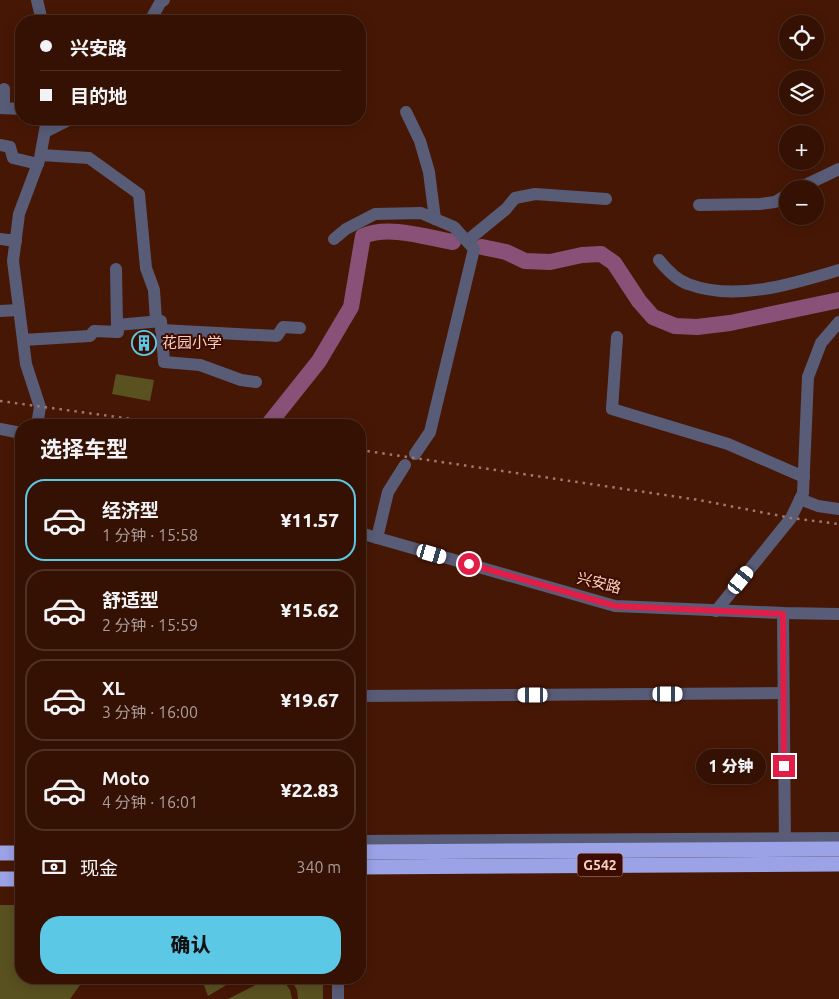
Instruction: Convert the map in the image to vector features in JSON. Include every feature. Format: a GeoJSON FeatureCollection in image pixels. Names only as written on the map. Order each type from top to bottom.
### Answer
{"type":"FeatureCollection","features":[{"type":"Feature","properties":{"kind":"highway","name":"G542"},"geometry":{"type":"LineString","coordinates":[[366,867],[839,848]]}},
{"type":"Feature","properties":{"kind":"highway","name":"G542"},"geometry":{"type":"LineString","coordinates":[[366,852],[785,850],[839,864]]}},
{"type":"Feature","properties":{"kind":"highway"},"geometry":{"type":"LineString","coordinates":[[0,853],[15,853]]}},
{"type":"Feature","properties":{"kind":"highway"},"geometry":{"type":"LineString","coordinates":[[0,879],[15,879]]}},
{"type":"Feature","properties":{"kind":"street"},"geometry":{"type":"LineString","coordinates":[[37,0],[41,15]]}},
{"type":"Feature","properties":{"kind":"street"},"geometry":{"type":"LineString","coordinates":[[153,15],[160,3],[164,0]]}},
{"type":"Feature","properties":{"kind":"street"},"geometry":{"type":"LineString","coordinates":[[4,89],[2,108],[15,109]]}},
{"type":"Feature","properties":{"kind":"street"},"geometry":{"type":"LineString","coordinates":[[406,112],[422,149],[428,172],[435,219]]}},
{"type":"Feature","properties":{"kind":"street"},"geometry":{"type":"LineString","coordinates":[[38,419],[40,408],[26,364],[13,261],[19,214],[40,159],[46,125]]}},
{"type":"Feature","properties":{"kind":"street"},"geometry":{"type":"LineString","coordinates":[[45,132],[59,125]]}},
{"type":"Feature","properties":{"kind":"street"},"geometry":{"type":"LineString","coordinates":[[0,145],[10,147],[13,158],[89,158],[139,194],[146,268],[154,290],[164,362],[200,365],[241,380],[256,382]]}},
{"type":"Feature","properties":{"kind":"street"},"geometry":{"type":"LineString","coordinates":[[815,180],[839,169]]}},
{"type":"Feature","properties":{"kind":"street"},"geometry":{"type":"LineString","coordinates":[[467,241],[506,209],[515,198],[535,194],[606,199]]}},
{"type":"Feature","properties":{"kind":"street"},"geometry":{"type":"LineString","coordinates":[[699,205],[760,204],[779,200]]}},
{"type":"Feature","properties":{"kind":"street"},"geometry":{"type":"LineString","coordinates":[[334,240],[346,229],[375,214],[421,213],[454,227],[474,249],[430,432],[415,454]]}},
{"type":"Feature","properties":{"kind":"street"},"geometry":{"type":"LineString","coordinates":[[0,239],[16,240]]}},
{"type":"Feature","properties":{"kind":"street"},"geometry":{"type":"LineString","coordinates":[[659,260],[670,273],[687,284],[710,290],[749,291],[793,284],[839,270]]}},
{"type":"Feature","properties":{"kind":"street"},"geometry":{"type":"LineString","coordinates":[[23,340],[90,336],[94,331],[118,332],[116,269]]}},
{"type":"Feature","properties":{"kind":"street"},"geometry":{"type":"LineString","coordinates":[[0,311],[19,310]]}},
{"type":"Feature","properties":{"kind":"street"},"geometry":{"type":"LineString","coordinates":[[716,610],[791,518],[803,493],[808,377],[821,343],[839,322]]}},
{"type":"Feature","properties":{"kind":"street"},"geometry":{"type":"LineString","coordinates":[[117,324],[277,336],[283,327],[300,328]]}},
{"type":"Feature","properties":{"kind":"street"},"geometry":{"type":"LineString","coordinates":[[617,337],[612,409],[728,444],[804,477]]}},
{"type":"Feature","properties":{"kind":"street"},"geometry":{"type":"LineString","coordinates":[[0,429],[15,432]]}},
{"type":"Feature","properties":{"kind":"street"},"geometry":{"type":"LineString","coordinates":[[377,538],[388,492],[405,465]]}},
{"type":"Feature","properties":{"kind":"street"},"geometry":{"type":"LineString","coordinates":[[800,499],[818,506],[839,509]]}},
{"type":"Feature","properties":{"kind":"street","name":"兴安路"},"geometry":{"type":"LineString","coordinates":[[366,535],[615,606],[783,614],[839,614]]}},
{"type":"Feature","properties":{"kind":"street"},"geometry":{"type":"LineString","coordinates":[[783,614],[785,850]]}},
{"type":"Feature","properties":{"kind":"street"},"geometry":{"type":"LineString","coordinates":[[366,696],[783,693]]}},
{"type":"Feature","properties":{"kind":"street"},"geometry":{"type":"LineString","coordinates":[[366,841],[785,850],[839,838]]}},
{"type":"Feature","properties":{"kind":"street"},"geometry":{"type":"LineString","coordinates":[[338,984],[338,999]]}},
{"type":"Feature","properties":{"kind":"shaded area"},"geometry":{"type":"Polygon","coordinates":[[[116,374],[154,380],[150,401],[112,394],[116,374]]]}},
{"type":"Feature","properties":{"kind":"shaded area"},"geometry":{"type":"Polygon","coordinates":[[[0,905],[15,905],[15,984],[81,984],[70,999],[0,999],[0,905]]]}},
{"type":"Feature","properties":{"kind":"shaded area"},"geometry":{"type":"Polygon","coordinates":[[[203,984],[228,984],[208,996],[203,984]]]}},
{"type":"Feature","properties":{"kind":"shaded area"},"geometry":{"type":"Polygon","coordinates":[[[257,984],[286,984],[292,999],[228,999],[257,984]]]}},
{"type":"Feature","properties":{"kind":"shaded area"},"geometry":{"type":"Polygon","coordinates":[[[294,984],[323,984],[323,999],[298,999],[297,990],[294,984]]]}},
{"type":"Feature","properties":{"kind":"waterway"},"geometry":{"type":"LineString","coordinates":[[273,419],[319,361],[351,307],[363,236],[373,233],[396,232],[453,242]]}},
{"type":"Feature","properties":{"kind":"waterway"},"geometry":{"type":"LineString","coordinates":[[482,247],[506,252],[525,261],[550,262],[582,255],[601,254],[614,263],[639,301],[653,317],[675,326],[697,327],[730,323],[839,300]]}},
{"type":"Feature","properties":{"kind":"railway"},"geometry":{"type":"LineString","coordinates":[[0,401],[132,419]]}},
{"type":"Feature","properties":{"kind":"railway"},"geometry":{"type":"LineString","coordinates":[[366,451],[699,500],[791,518],[839,524]]}},
{"type":"Feature","properties":{"kind":"place","name":"花园小学"},"geometry":{"type":"Point","coordinates":[144,343]}},
{"type":"Feature","properties":{"kind":"route"},"geometry":{"type":"LineString","coordinates":[[469,564],[615,606],[783,614],[784,766]]}}]}
